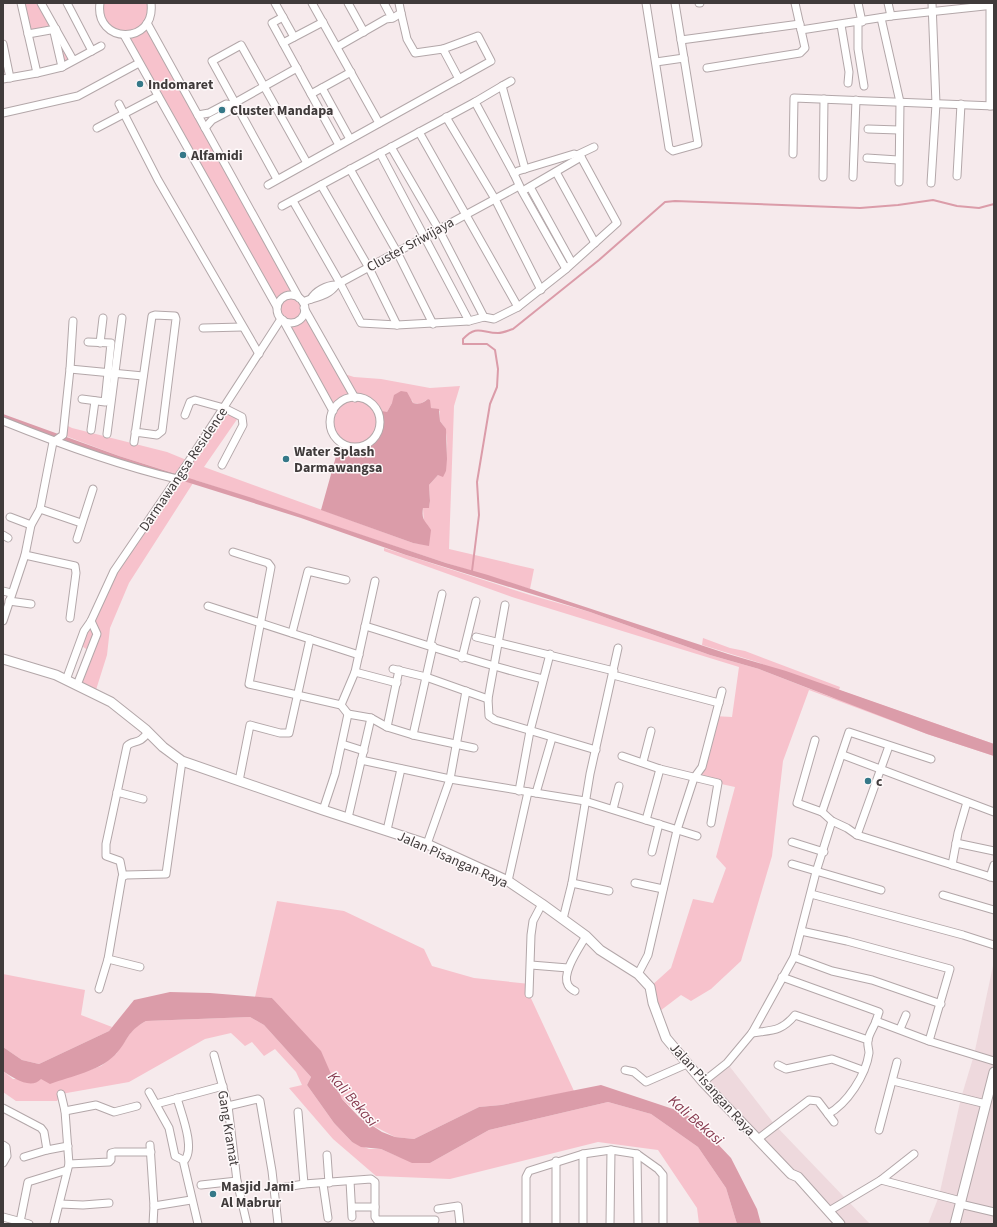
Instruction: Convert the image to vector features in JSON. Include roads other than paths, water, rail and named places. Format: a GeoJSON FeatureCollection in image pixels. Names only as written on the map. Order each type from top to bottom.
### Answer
{"type":"FeatureCollection","features":[{"type":"Feature","properties":{"kind":"street"},"geometry":{"type":"LineString","coordinates":[[21,3],[37,73]]}},
{"type":"Feature","properties":{"kind":"street"},"geometry":{"type":"LineString","coordinates":[[41,3],[73,60]]}},
{"type":"Feature","properties":{"kind":"street"},"geometry":{"type":"LineString","coordinates":[[67,3],[92,51]]}},
{"type":"Feature","properties":{"kind":"street"},"geometry":{"type":"LineString","coordinates":[[100,3],[100,14],[103,23],[114,33],[124,35],[138,31],[147,23],[151,13],[151,3]]}},
{"type":"Feature","properties":{"kind":"street"},"geometry":{"type":"LineString","coordinates":[[275,3],[294,37]]}},
{"type":"Feature","properties":{"kind":"street"},"geometry":{"type":"LineString","coordinates":[[312,3],[380,122]]}},
{"type":"Feature","properties":{"kind":"street"},"geometry":{"type":"LineString","coordinates":[[348,3],[364,32]]}},
{"type":"Feature","properties":{"kind":"street"},"geometry":{"type":"LineString","coordinates":[[384,3],[392,18]]}},
{"type":"Feature","properties":{"kind":"street"},"geometry":{"type":"LineString","coordinates":[[268,185],[491,61],[478,36],[443,49],[415,53],[407,39],[399,3]]}},
{"type":"Feature","properties":{"kind":"street"},"geometry":{"type":"LineString","coordinates":[[646,3],[669,148],[673,151],[696,146],[698,144],[675,3]]}},
{"type":"Feature","properties":{"kind":"street"},"geometry":{"type":"LineString","coordinates":[[707,68],[800,53],[804,48],[795,3]]}},
{"type":"Feature","properties":{"kind":"street"},"geometry":{"type":"LineString","coordinates":[[858,3],[860,22],[858,49],[864,86]]}},
{"type":"Feature","properties":{"kind":"street"},"geometry":{"type":"LineString","coordinates":[[888,3],[891,16]]}},
{"type":"Feature","properties":{"kind":"street"},"geometry":{"type":"LineString","coordinates":[[931,183],[936,104],[932,3]]}},
{"type":"Feature","properties":{"kind":"street"},"geometry":{"type":"LineString","coordinates":[[681,40],[801,27],[841,25],[891,16],[933,12],[961,6],[992,6],[992,106],[794,98],[793,154]]}},
{"type":"Feature","properties":{"kind":"street"},"geometry":{"type":"LineString","coordinates":[[337,47],[386,19],[392,18],[401,13]]}},
{"type":"Feature","properties":{"kind":"street"},"geometry":{"type":"LineString","coordinates":[[283,17],[272,23],[339,145]]}},
{"type":"Feature","properties":{"kind":"street"},"geometry":{"type":"LineString","coordinates":[[881,18],[900,102],[898,182]]}},
{"type":"Feature","properties":{"kind":"street"},"geometry":{"type":"LineString","coordinates":[[283,43],[323,22]]}},
{"type":"Feature","properties":{"kind":"street"},"geometry":{"type":"LineString","coordinates":[[147,23],[355,398]]}},
{"type":"Feature","properties":{"kind":"street"},"geometry":{"type":"LineString","coordinates":[[841,25],[849,72],[848,83]]}},
{"type":"Feature","properties":{"kind":"street"},"geometry":{"type":"LineString","coordinates":[[28,34],[55,30]]}},
{"type":"Feature","properties":{"kind":"street"},"geometry":{"type":"LineString","coordinates":[[55,30],[62,67]]}},
{"type":"Feature","properties":{"kind":"street"},"geometry":{"type":"LineString","coordinates":[[124,35],[277,307],[278,315],[333,411]]}},
{"type":"Feature","properties":{"kind":"street"},"geometry":{"type":"LineString","coordinates":[[3,44],[6,78],[62,67],[101,46]]}},
{"type":"Feature","properties":{"kind":"street"},"geometry":{"type":"LineString","coordinates":[[277,179],[211,62],[241,45],[307,163]]}},
{"type":"Feature","properties":{"kind":"street"},"geometry":{"type":"LineString","coordinates":[[443,49],[459,78]]}},
{"type":"Feature","properties":{"kind":"street"},"geometry":{"type":"LineString","coordinates":[[656,62],[684,58]]}},
{"type":"Feature","properties":{"kind":"street"},"geometry":{"type":"LineString","coordinates":[[3,113],[78,96],[139,63]]}},
{"type":"Feature","properties":{"kind":"street"},"geometry":{"type":"LineString","coordinates":[[205,128],[211,116],[226,104],[234,104],[297,68]]}},
{"type":"Feature","properties":{"kind":"street"},"geometry":{"type":"LineString","coordinates":[[311,94],[351,72]]}},
{"type":"Feature","properties":{"kind":"street"},"geometry":{"type":"LineString","coordinates":[[282,206],[475,102],[510,81]]}},
{"type":"Feature","properties":{"kind":"street"},"geometry":{"type":"LineString","coordinates":[[502,86],[525,169]]}},
{"type":"Feature","properties":{"kind":"street"},"geometry":{"type":"LineString","coordinates":[[322,88],[350,139]]}},
{"type":"Feature","properties":{"kind":"street"},"geometry":{"type":"LineString","coordinates":[[97,128],[158,96]]}},
{"type":"Feature","properties":{"kind":"street"},"geometry":{"type":"LineString","coordinates":[[823,177],[824,99]]}},
{"type":"Feature","properties":{"kind":"street"},"geometry":{"type":"LineString","coordinates":[[853,177],[856,100]]}},
{"type":"Feature","properties":{"kind":"street"},"geometry":{"type":"LineString","coordinates":[[475,102],[520,188],[566,268]]}},
{"type":"Feature","properties":{"kind":"street"},"geometry":{"type":"LineString","coordinates":[[119,104],[158,180],[258,354]]}},
{"type":"Feature","properties":{"kind":"street"},"geometry":{"type":"LineString","coordinates":[[957,176],[961,104]]}},
{"type":"Feature","properties":{"kind":"street"},"geometry":{"type":"LineString","coordinates":[[198,115],[211,116]]}},
{"type":"Feature","properties":{"kind":"street"},"geometry":{"type":"LineString","coordinates":[[446,117],[495,198],[541,290]]}},
{"type":"Feature","properties":{"kind":"street"},"geometry":{"type":"LineString","coordinates":[[868,129],[899,130]]}},
{"type":"Feature","properties":{"kind":"street"},"geometry":{"type":"LineString","coordinates":[[419,132],[518,307]]}},
{"type":"Feature","properties":{"kind":"street"},"geometry":{"type":"LineString","coordinates":[[514,174],[525,169],[579,156],[594,147]]}},
{"type":"Feature","properties":{"kind":"street"},"geometry":{"type":"LineString","coordinates":[[391,148],[438,228],[484,317]]}},
{"type":"Feature","properties":{"kind":"street"},"geometry":{"type":"LineString","coordinates":[[380,153],[469,321]]}},
{"type":"Feature","properties":{"kind":"street"},"geometry":{"type":"LineString","coordinates":[[293,201],[361,323],[397,325],[434,324],[469,321],[484,317],[494,320],[518,307],[541,290],[616,223],[579,156]]}},
{"type":"Feature","properties":{"kind":"street","name":"Cluster Sriwijaya"},"geometry":{"type":"LineString","coordinates":[[302,303],[311,298],[316,299],[333,290],[338,284],[465,213],[495,198],[520,188],[530,187],[556,172],[579,156]]}},
{"type":"Feature","properties":{"kind":"street"},"geometry":{"type":"LineString","coordinates":[[867,158],[898,160]]}},
{"type":"Feature","properties":{"kind":"street"},"geometry":{"type":"LineString","coordinates":[[350,170],[397,252],[434,324]]}},
{"type":"Feature","properties":{"kind":"street"},"geometry":{"type":"LineString","coordinates":[[556,172],[595,243]]}},
{"type":"Feature","properties":{"kind":"street"},"geometry":{"type":"LineString","coordinates":[[321,186],[369,268],[397,325]]}},
{"type":"Feature","properties":{"kind":"street"},"geometry":{"type":"LineString","coordinates":[[530,187],[572,263]]}},
{"type":"Feature","properties":{"kind":"street"},"geometry":{"type":"LineString","coordinates":[[277,307],[280,300],[286,296],[294,295],[302,303],[303,315],[299,320],[293,323],[282,320]]}},
{"type":"Feature","properties":{"kind":"street"},"geometry":{"type":"LineString","coordinates":[[134,442],[135,432],[143,376],[152,316],[175,316],[176,319],[162,431],[157,435],[135,432]]}},
{"type":"Feature","properties":{"kind":"street"},"geometry":{"type":"LineString","coordinates":[[100,342],[102,318]]}},
{"type":"Feature","properties":{"kind":"street"},"geometry":{"type":"LineString","coordinates":[[82,399],[106,402],[122,318]]}},
{"type":"Feature","properties":{"kind":"street","name":"Darmawangsa Residence"},"geometry":{"type":"LineString","coordinates":[[66,680],[84,631],[91,621],[114,571],[282,320]]}},
{"type":"Feature","properties":{"kind":"street"},"geometry":{"type":"LineString","coordinates":[[3,621],[24,555],[31,525],[40,509],[54,442],[63,435],[74,321]]}},
{"type":"Feature","properties":{"kind":"street"},"geometry":{"type":"LineString","coordinates":[[203,328],[242,327]]}},
{"type":"Feature","properties":{"kind":"street"},"geometry":{"type":"LineString","coordinates":[[88,342],[111,343],[112,373],[107,434]]}},
{"type":"Feature","properties":{"kind":"street"},"geometry":{"type":"LineString","coordinates":[[70,369],[143,376]]}},
{"type":"Feature","properties":{"kind":"street"},"geometry":{"type":"LineString","coordinates":[[355,398],[370,403],[378,415],[378,432],[366,444],[356,447],[349,446],[336,439],[330,426],[333,411],[342,401],[355,398]]}},
{"type":"Feature","properties":{"kind":"street"},"geometry":{"type":"LineString","coordinates":[[185,415],[190,402],[193,400],[224,408],[241,416],[243,421],[222,465]]}},
{"type":"Feature","properties":{"kind":"street"},"geometry":{"type":"LineString","coordinates":[[91,430],[95,401]]}},
{"type":"Feature","properties":{"kind":"street"},"geometry":{"type":"LineString","coordinates":[[3,421],[54,442],[133,469],[177,479]]}},
{"type":"Feature","properties":{"kind":"street"},"geometry":{"type":"LineString","coordinates":[[77,539],[93,488]]}},
{"type":"Feature","properties":{"kind":"street"},"geometry":{"type":"LineString","coordinates":[[40,509],[81,523]]}},
{"type":"Feature","properties":{"kind":"street"},"geometry":{"type":"LineString","coordinates":[[10,516],[31,525]]}},
{"type":"Feature","properties":{"kind":"street"},"geometry":{"type":"LineString","coordinates":[[233,552],[268,563],[270,565],[249,684],[342,705],[348,714],[335,774],[323,810]]}},
{"type":"Feature","properties":{"kind":"street"},"geometry":{"type":"LineString","coordinates":[[24,555],[75,566],[76,573],[70,618]]}},
{"type":"Feature","properties":{"kind":"street"},"geometry":{"type":"LineString","coordinates":[[292,633],[308,571],[346,580]]}},
{"type":"Feature","properties":{"kind":"street"},"geometry":{"type":"LineString","coordinates":[[342,705],[355,672],[375,581]]}},
{"type":"Feature","properties":{"kind":"street"},"geometry":{"type":"LineString","coordinates":[[3,591],[11,593]]}},
{"type":"Feature","properties":{"kind":"street"},"geometry":{"type":"LineString","coordinates":[[413,735],[426,678],[442,594]]}},
{"type":"Feature","properties":{"kind":"street"},"geometry":{"type":"LineString","coordinates":[[462,658],[476,601]]}},
{"type":"Feature","properties":{"kind":"street"},"geometry":{"type":"LineString","coordinates":[[9,602],[31,604]]}},
{"type":"Feature","properties":{"kind":"street"},"geometry":{"type":"LineString","coordinates":[[505,605],[500,641],[488,699],[488,712],[491,718],[552,738],[596,750]]}},
{"type":"Feature","properties":{"kind":"street"},"geometry":{"type":"LineString","coordinates":[[208,606],[359,655]]}},
{"type":"Feature","properties":{"kind":"street"},"geometry":{"type":"LineString","coordinates":[[80,686],[90,651],[97,634],[91,621]]}},
{"type":"Feature","properties":{"kind":"street"},"geometry":{"type":"LineString","coordinates":[[365,626],[432,646],[462,658],[544,679]]}},
{"type":"Feature","properties":{"kind":"street"},"geometry":{"type":"LineString","coordinates":[[476,637],[500,641],[550,654],[719,703]]}},
{"type":"Feature","properties":{"kind":"street"},"geometry":{"type":"LineString","coordinates":[[239,781],[250,725],[288,734],[310,639]]}},
{"type":"Feature","properties":{"kind":"street"},"geometry":{"type":"LineString","coordinates":[[79,644],[90,651]]}},
{"type":"Feature","properties":{"kind":"street"},"geometry":{"type":"LineString","coordinates":[[563,919],[572,883],[585,801],[614,673],[618,648]]}},
{"type":"Feature","properties":{"kind":"street"},"geometry":{"type":"LineString","coordinates":[[519,791],[530,731],[550,654]]}},
{"type":"Feature","properties":{"kind":"street","name":"Jalan Pisangan Raya"},"geometry":{"type":"LineString","coordinates":[[3,659],[56,675],[95,693],[118,706],[163,747],[182,761],[323,810],[428,844],[508,881],[586,936],[600,950],[638,974],[650,987],[652,1003],[663,1032],[687,1064],[791,1174],[798,1177],[840,1224]]}},
{"type":"Feature","properties":{"kind":"street"},"geometry":{"type":"LineString","coordinates":[[387,727],[397,683],[396,670],[426,678],[488,699]]}},
{"type":"Feature","properties":{"kind":"street"},"geometry":{"type":"LineString","coordinates":[[355,672],[397,683]]}},
{"type":"Feature","properties":{"kind":"street"},"geometry":{"type":"LineString","coordinates":[[428,844],[450,779],[466,691]]}},
{"type":"Feature","properties":{"kind":"street"},"geometry":{"type":"LineString","coordinates":[[638,974],[648,956],[677,830],[694,778],[702,767],[722,691]]}},
{"type":"Feature","properties":{"kind":"street"},"geometry":{"type":"LineString","coordinates":[[348,714],[371,718],[387,727],[413,735],[474,748]]}},
{"type":"Feature","properties":{"kind":"street"},"geometry":{"type":"LineString","coordinates":[[348,818],[371,718]]}},
{"type":"Feature","properties":{"kind":"street"},"geometry":{"type":"LineString","coordinates":[[643,762],[651,731]]}},
{"type":"Feature","properties":{"kind":"street"},"geometry":{"type":"LineString","coordinates":[[99,989],[108,960],[123,876],[120,861],[108,857],[105,852],[127,745],[141,740],[148,732]]}},
{"type":"Feature","properties":{"kind":"street"},"geometry":{"type":"LineString","coordinates":[[822,812],[849,732],[931,759]]}},
{"type":"Feature","properties":{"kind":"street"},"geometry":{"type":"LineString","coordinates":[[536,793],[552,738]]}},
{"type":"Feature","properties":{"kind":"street"},"geometry":{"type":"LineString","coordinates":[[815,740],[797,803],[822,812],[832,822],[847,828],[858,835],[992,878],[994,865]]}},
{"type":"Feature","properties":{"kind":"street"},"geometry":{"type":"LineString","coordinates":[[342,744],[364,751]]}},
{"type":"Feature","properties":{"kind":"street"},"geometry":{"type":"LineString","coordinates":[[858,835],[889,746]]}},
{"type":"Feature","properties":{"kind":"street"},"geometry":{"type":"LineString","coordinates":[[842,755],[994,812]]}},
{"type":"Feature","properties":{"kind":"street"},"geometry":{"type":"LineString","coordinates":[[622,756],[660,769],[718,783],[711,823]]}},
{"type":"Feature","properties":{"kind":"street"},"geometry":{"type":"LineString","coordinates":[[361,760],[450,779],[585,801],[697,836]]}},
{"type":"Feature","properties":{"kind":"street"},"geometry":{"type":"LineString","coordinates":[[123,876],[166,874],[182,761]]}},
{"type":"Feature","properties":{"kind":"street"},"geometry":{"type":"LineString","coordinates":[[387,830],[401,769]]}},
{"type":"Feature","properties":{"kind":"street"},"geometry":{"type":"LineString","coordinates":[[646,820],[660,769]]}},
{"type":"Feature","properties":{"kind":"street"},"geometry":{"type":"LineString","coordinates":[[613,809],[619,786]]}},
{"type":"Feature","properties":{"kind":"street"},"geometry":{"type":"LineString","coordinates":[[117,792],[143,799]]}},
{"type":"Feature","properties":{"kind":"street"},"geometry":{"type":"LineString","coordinates":[[508,881],[528,792]]}},
{"type":"Feature","properties":{"kind":"street"},"geometry":{"type":"LineString","coordinates":[[952,865],[956,843],[967,802]]}},
{"type":"Feature","properties":{"kind":"street"},"geometry":{"type":"LineString","coordinates":[[703,1082],[727,1063],[752,1033],[794,957],[816,872],[824,852],[832,822]]}},
{"type":"Feature","properties":{"kind":"street"},"geometry":{"type":"LineString","coordinates":[[652,852],[659,824]]}},
{"type":"Feature","properties":{"kind":"street"},"geometry":{"type":"LineString","coordinates":[[792,842],[824,852]]}},
{"type":"Feature","properties":{"kind":"street"},"geometry":{"type":"LineString","coordinates":[[956,843],[994,851]]}},
{"type":"Feature","properties":{"kind":"street"},"geometry":{"type":"LineString","coordinates":[[792,864],[881,890]]}},
{"type":"Feature","properties":{"kind":"street"},"geometry":{"type":"LineString","coordinates":[[572,883],[609,891]]}},
{"type":"Feature","properties":{"kind":"street"},"geometry":{"type":"LineString","coordinates":[[635,883],[663,889]]}},
{"type":"Feature","properties":{"kind":"street"},"geometry":{"type":"LineString","coordinates":[[810,894],[963,935],[994,945]]}},
{"type":"Feature","properties":{"kind":"street"},"geometry":{"type":"LineString","coordinates":[[944,895],[994,910]]}},
{"type":"Feature","properties":{"kind":"street"},"geometry":{"type":"LineString","coordinates":[[529,994],[532,928],[542,904]]}},
{"type":"Feature","properties":{"kind":"street"},"geometry":{"type":"LineString","coordinates":[[801,931],[847,941],[950,970],[941,1004],[928,1041]]}},
{"type":"Feature","properties":{"kind":"street"},"geometry":{"type":"LineString","coordinates":[[575,991],[568,985],[566,978],[568,968],[586,936]]}},
{"type":"Feature","properties":{"kind":"street"},"geometry":{"type":"LineString","coordinates":[[794,957],[832,971],[872,980],[941,1004]]}},
{"type":"Feature","properties":{"kind":"street"},"geometry":{"type":"LineString","coordinates":[[108,960],[140,967]]}},
{"type":"Feature","properties":{"kind":"street"},"geometry":{"type":"LineString","coordinates":[[531,965],[568,968]]}},
{"type":"Feature","properties":{"kind":"street"},"geometry":{"type":"LineString","coordinates":[[782,977],[879,1012],[868,1040],[869,1054],[862,1070],[846,1100],[837,1109],[828,1114]]}},
{"type":"Feature","properties":{"kind":"street"},"geometry":{"type":"LineString","coordinates":[[752,1033],[769,1032],[778,1029],[787,1024],[795,1015],[868,1040]]}},
{"type":"Feature","properties":{"kind":"street"},"geometry":{"type":"LineString","coordinates":[[900,1030],[906,1015]]}},
{"type":"Feature","properties":{"kind":"street"},"geometry":{"type":"LineString","coordinates":[[876,1021],[928,1041],[994,1061]]}},
{"type":"Feature","properties":{"kind":"street","name":"Gang Kramat"},"geometry":{"type":"LineString","coordinates":[[214,1055],[228,1106],[237,1181],[247,1224]]}},
{"type":"Feature","properties":{"kind":"street"},"geometry":{"type":"LineString","coordinates":[[778,1066],[786,1068],[832,1059],[862,1070]]}},
{"type":"Feature","properties":{"kind":"street"},"geometry":{"type":"LineString","coordinates":[[879,1130],[897,1062]]}},
{"type":"Feature","properties":{"kind":"street"},"geometry":{"type":"LineString","coordinates":[[625,1070],[634,1072],[646,1082],[687,1064]]}},
{"type":"Feature","properties":{"kind":"street"},"geometry":{"type":"LineString","coordinates":[[955,1224],[989,1101],[994,1072]]}},
{"type":"Feature","properties":{"kind":"street"},"geometry":{"type":"LineString","coordinates":[[893,1081],[989,1101]]}},
{"type":"Feature","properties":{"kind":"street"},"geometry":{"type":"LineString","coordinates":[[156,1104],[222,1086]]}},
{"type":"Feature","properties":{"kind":"street"},"geometry":{"type":"LineString","coordinates":[[149,1092],[170,1131],[175,1156],[182,1158],[184,1162],[191,1200],[198,1224]]}},
{"type":"Feature","properties":{"kind":"street"},"geometry":{"type":"LineString","coordinates":[[54,1224],[68,1167],[65,1110],[61,1094]]}},
{"type":"Feature","properties":{"kind":"street"},"geometry":{"type":"LineString","coordinates":[[177,1098],[188,1141],[188,1154],[184,1162]]}},
{"type":"Feature","properties":{"kind":"street"},"geometry":{"type":"LineString","coordinates":[[228,1106],[258,1099],[260,1100],[278,1224]]}},
{"type":"Feature","properties":{"kind":"street"},"geometry":{"type":"LineString","coordinates":[[758,1139],[809,1100],[818,1101],[834,1122]]}},
{"type":"Feature","properties":{"kind":"street"},"geometry":{"type":"LineString","coordinates":[[65,1110],[93,1105],[114,1112],[137,1106]]}},
{"type":"Feature","properties":{"kind":"street"},"geometry":{"type":"LineString","coordinates":[[3,1108],[40,1128],[44,1132],[47,1150]]}},
{"type":"Feature","properties":{"kind":"street"},"geometry":{"type":"LineString","coordinates":[[298,1112],[304,1184]]}},
{"type":"Feature","properties":{"kind":"street"},"geometry":{"type":"LineString","coordinates":[[3,1146],[6,1147],[7,1156],[3,1163]]}},
{"type":"Feature","properties":{"kind":"street"},"geometry":{"type":"LineString","coordinates":[[24,1157],[47,1150],[68,1146]]}},
{"type":"Feature","properties":{"kind":"street"},"geometry":{"type":"LineString","coordinates":[[20,1222],[28,1182],[68,1167],[109,1162],[111,1160],[111,1154],[114,1152],[151,1148],[154,1206],[153,1224]]}},
{"type":"Feature","properties":{"kind":"street"},"geometry":{"type":"LineString","coordinates":[[610,1224],[611,1150]]}},
{"type":"Feature","properties":{"kind":"street"},"geometry":{"type":"LineString","coordinates":[[526,1224],[526,1174],[531,1170],[556,1161],[583,1154],[611,1150],[637,1154],[658,1169],[662,1175],[663,1224]]}},
{"type":"Feature","properties":{"kind":"street"},"geometry":{"type":"LineString","coordinates":[[583,1154],[583,1224]]}},
{"type":"Feature","properties":{"kind":"street"},"geometry":{"type":"LineString","coordinates":[[637,1154],[638,1224]]}},
{"type":"Feature","properties":{"kind":"street"},"geometry":{"type":"LineString","coordinates":[[829,1211],[881,1180],[914,1154]]}},
{"type":"Feature","properties":{"kind":"street"},"geometry":{"type":"LineString","coordinates":[[327,1155],[326,1183],[328,1218]]}},
{"type":"Feature","properties":{"kind":"street"},"geometry":{"type":"LineString","coordinates":[[556,1161],[556,1224]]}},
{"type":"Feature","properties":{"kind":"street"},"geometry":{"type":"LineString","coordinates":[[881,1180],[994,1212]]}},
{"type":"Feature","properties":{"kind":"street"},"geometry":{"type":"LineString","coordinates":[[201,1185],[237,1181]]}},
{"type":"Feature","properties":{"kind":"street"},"geometry":{"type":"LineString","coordinates":[[350,1181],[352,1217]]}},
{"type":"Feature","properties":{"kind":"street"},"geometry":{"type":"LineString","coordinates":[[274,1189],[304,1184],[374,1181],[375,1218],[378,1220],[435,1220]]}},
{"type":"Feature","properties":{"kind":"street"},"geometry":{"type":"LineString","coordinates":[[154,1206],[191,1200]]}},
{"type":"Feature","properties":{"kind":"street"},"geometry":{"type":"LineString","coordinates":[[60,1204],[83,1205],[109,1203]]}},
{"type":"Feature","properties":{"kind":"street"},"geometry":{"type":"LineString","coordinates":[[438,1209],[458,1206],[460,1224]]}},
{"type":"Feature","properties":{"kind":"street"},"geometry":{"type":"LineString","coordinates":[[352,1207],[375,1207]]}},
{"type":"Feature","properties":{"kind":"street"},"geometry":{"type":"LineString","coordinates":[[3,1217],[29,1224]]}},
{"type":"Feature","properties":{"kind":"waterway"},"geometry":{"type":"LineString","coordinates":[[472,571],[479,515],[477,482],[490,404],[497,387],[498,369],[495,350],[487,344],[463,344],[463,339],[468,334],[480,330],[498,333],[513,329],[599,260],[665,202],[675,201],[860,208],[933,200],[957,206],[979,208],[994,204]]}},
{"type":"Feature","properties":{"kind":"place","name":"Indomaret"},"geometry":{"type":"Point","coordinates":[140,84]}},
{"type":"Feature","properties":{"kind":"place","name":"Cluster Mandapa"},"geometry":{"type":"Point","coordinates":[222,110]}},
{"type":"Feature","properties":{"kind":"place","name":"Alfamidi"},"geometry":{"type":"Point","coordinates":[183,155]}},
{"type":"Feature","properties":{"kind":"place","name":"Water Splash Darmawangsa"},"geometry":{"type":"Point","coordinates":[286,459]}},
{"type":"Feature","properties":{"kind":"place","name":"c"},"geometry":{"type":"Point","coordinates":[868,781]}},
{"type":"Feature","properties":{"kind":"place","name":"Masjid Jami Al Mabrur"},"geometry":{"type":"Point","coordinates":[213,1194]}},
{"type":"Feature","properties":{"kind":"water label","name":"Kali Bekasi"},"geometry":{"type":"Point","coordinates":[353,1099]}},
{"type":"Feature","properties":{"kind":"water label","name":"Kali Bekasi"},"geometry":{"type":"Point","coordinates":[696,1120]}}]}
